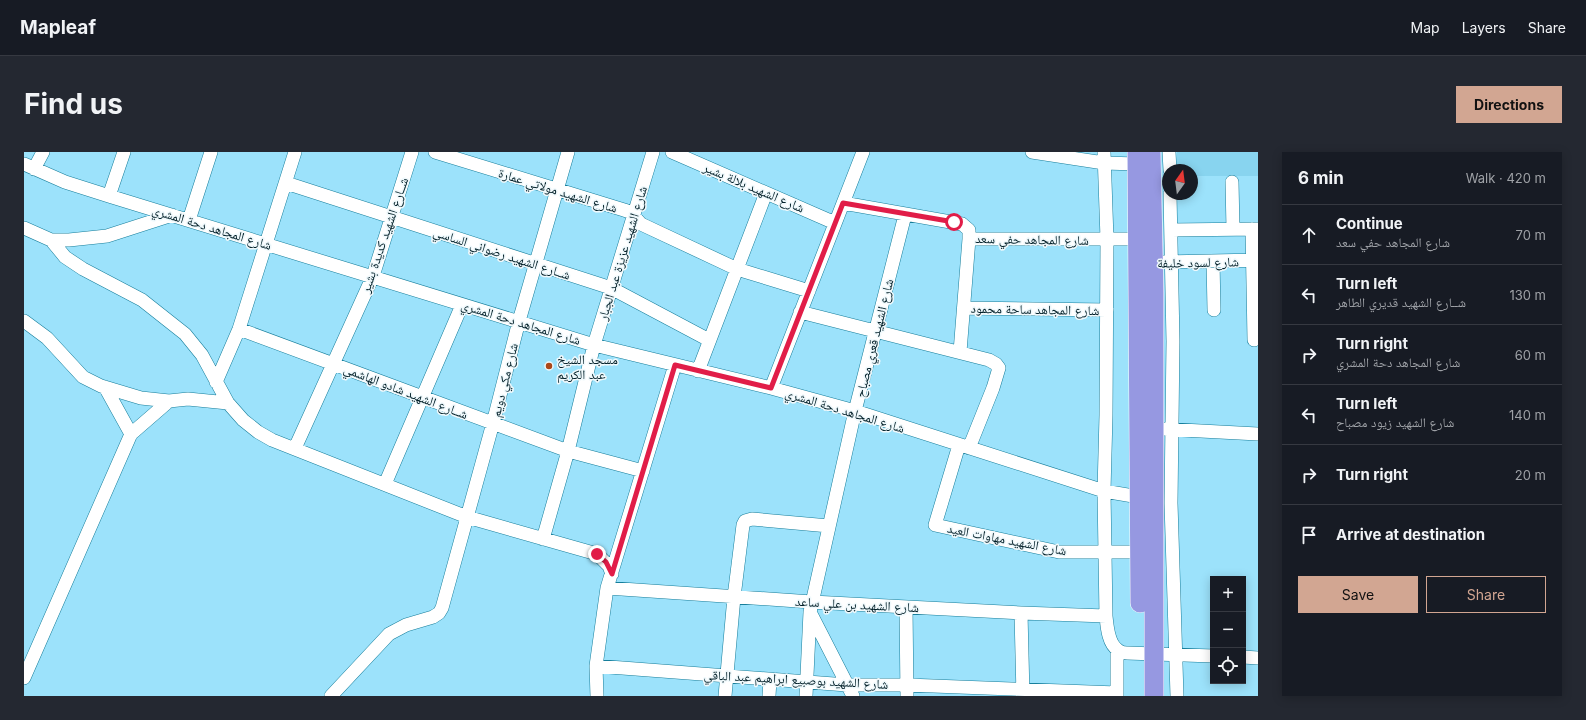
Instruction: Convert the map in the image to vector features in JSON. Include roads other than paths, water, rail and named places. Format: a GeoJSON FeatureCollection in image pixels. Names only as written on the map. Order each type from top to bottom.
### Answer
{"type":"FeatureCollection","features":[{"type":"Feature","properties":{"kind":"highway"},"geometry":{"type":"LineString","coordinates":[[1152,152],[1146,263],[1139,497],[1140,552],[1147,654],[1154,696]]}},
{"type":"Feature","properties":{"kind":"highway"},"geometry":{"type":"LineString","coordinates":[[1137,158],[1138,239],[1154,292],[1153,429],[1147,654],[1141,696]]}},
{"type":"Feature","properties":{"kind":"street"},"geometry":{"type":"LineString","coordinates":[[29,166],[43,152]]}},
{"type":"Feature","properties":{"kind":"street"},"geometry":{"type":"LineString","coordinates":[[109,196],[124,152]]}},
{"type":"Feature","properties":{"kind":"street"},"geometry":{"type":"LineString","coordinates":[[189,220],[211,152]]}},
{"type":"Feature","properties":{"kind":"street"},"geometry":{"type":"LineString","coordinates":[[216,382],[239,329],[295,152]]}},
{"type":"Feature","properties":{"kind":"street","name":"شــارع الشهيد كديدة بشير"},"geometry":{"type":"LineString","coordinates":[[294,448],[373,276],[412,152]]}},
{"type":"Feature","properties":{"kind":"street","name":"شارع الشهيد مولاتي عمارة"},"geometry":{"type":"LineString","coordinates":[[435,152],[624,210],[641,224],[737,269],[809,291]]}},
{"type":"Feature","properties":{"kind":"street","name":"شارع مكي دويم"},"geometry":{"type":"LineString","coordinates":[[332,696],[389,634],[406,625],[433,617],[439,613],[446,598],[519,321],[568,152]]}},
{"type":"Feature","properties":{"kind":"street","name":"شارع الشهيد عزيزة عبد الجبار"},"geometry":{"type":"LineString","coordinates":[[543,539],[568,451],[594,345],[653,152]]}},
{"type":"Feature","properties":{"kind":"street","name":"شارع الشهيد بلالة بشير"},"geometry":{"type":"LineString","coordinates":[[672,152],[835,223]]}},
{"type":"Feature","properties":{"kind":"street"},"geometry":{"type":"LineString","coordinates":[[771,388],[863,152]]}},
{"type":"Feature","properties":{"kind":"street"},"geometry":{"type":"LineString","coordinates":[[1032,152],[1104,158],[1137,158]]}},
{"type":"Feature","properties":{"kind":"street"},"geometry":{"type":"LineString","coordinates":[[1169,152],[1170,164]]}},
{"type":"Feature","properties":{"kind":"street"},"geometry":{"type":"LineString","coordinates":[[1104,158],[1107,239],[1104,490],[1106,616],[1108,630],[1112,643],[1117,650],[1127,654],[1210,656]]}},
{"type":"Feature","properties":{"kind":"street","name":"شارع المجاهد دحة المشري"},"geometry":{"type":"LineString","coordinates":[[29,166],[64,182],[594,345],[771,388],[855,411],[1104,490],[1139,497]]}},
{"type":"Feature","properties":{"kind":"street"},"geometry":{"type":"LineString","coordinates":[[1232,182],[1232,229]]}},
{"type":"Feature","properties":{"kind":"street","name":"شــارع الشهيد رضواني الساسي"},"geometry":{"type":"LineString","coordinates":[[286,183],[611,288],[709,340]]}},
{"type":"Feature","properties":{"kind":"street"},"geometry":{"type":"LineString","coordinates":[[698,371],[766,193]]}},
{"type":"Feature","properties":{"kind":"street"},"geometry":{"type":"LineString","coordinates":[[1170,200],[1172,262],[1171,503],[1177,696]]}},
{"type":"Feature","properties":{"kind":"street","name":"شارع المجاهد حفي سعد"},"geometry":{"type":"LineString","coordinates":[[843,203],[962,224],[970,230],[969,239],[1138,239]]}},
{"type":"Feature","properties":{"kind":"street"},"geometry":{"type":"LineString","coordinates":[[50,240],[69,240],[107,236],[172,215]]}},
{"type":"Feature","properties":{"kind":"street","name":"شارع الشهيد قعري مصباح"},"geometry":{"type":"LineString","coordinates":[[806,696],[811,607],[855,411],[905,215]]}},
{"type":"Feature","properties":{"kind":"street"},"geometry":{"type":"LineString","coordinates":[[24,228],[50,240],[65,257],[83,269],[142,300],[186,334],[202,355],[228,403],[243,420],[258,432],[272,440],[467,517],[597,554],[606,562],[612,574]]}},
{"type":"Feature","properties":{"kind":"street"},"geometry":{"type":"LineString","coordinates":[[1171,230],[1255,229],[1254,340]]}},
{"type":"Feature","properties":{"kind":"street"},"geometry":{"type":"LineString","coordinates":[[960,352],[969,239]]}},
{"type":"Feature","properties":{"kind":"street","name":"شارع لسود خليفة"},"geometry":{"type":"LineString","coordinates":[[1146,263],[1255,260]]}},
{"type":"Feature","properties":{"kind":"street"},"geometry":{"type":"LineString","coordinates":[[1212,261],[1214,310]]}},
{"type":"Feature","properties":{"kind":"street"},"geometry":{"type":"LineString","coordinates":[[385,484],[462,304]]}},
{"type":"Feature","properties":{"kind":"street","name":"شارع المجاهد ساحة محمود"},"geometry":{"type":"LineString","coordinates":[[964,308],[1106,310]]}},
{"type":"Feature","properties":{"kind":"street"},"geometry":{"type":"LineString","coordinates":[[800,312],[960,352],[989,360],[996,364],[999,368],[993,388],[964,446]]}},
{"type":"Feature","properties":{"kind":"street"},"geometry":{"type":"LineString","coordinates":[[24,321],[47,338],[82,377],[105,387],[141,398],[169,401],[188,399],[228,403]]}},
{"type":"Feature","properties":{"kind":"street","name":"شــارع الشهيد شادو الهاشمي"},"geometry":{"type":"LineString","coordinates":[[239,329],[568,451],[643,471]]}},
{"type":"Feature","properties":{"kind":"street"},"geometry":{"type":"LineString","coordinates":[[597,696],[596,666],[608,588],[675,365]]}},
{"type":"Feature","properties":{"kind":"street"},"geometry":{"type":"LineString","coordinates":[[105,387],[131,434]]}},
{"type":"Feature","properties":{"kind":"street"},"geometry":{"type":"LineString","coordinates":[[24,678],[131,434],[169,401]]}},
{"type":"Feature","properties":{"kind":"street"},"geometry":{"type":"LineString","coordinates":[[1153,429],[1258,434]]}},
{"type":"Feature","properties":{"kind":"street","name":"شارع الشهيد مهاوات العيد"},"geometry":{"type":"LineString","coordinates":[[964,446],[935,525],[1058,552],[1140,552]]}},
{"type":"Feature","properties":{"kind":"street"},"geometry":{"type":"LineString","coordinates":[[725,696],[734,597],[743,525],[745,521],[752,519],[828,526]]}},
{"type":"Feature","properties":{"kind":"street","name":"شارع الشهيد بن علي ساعد"},"geometry":{"type":"LineString","coordinates":[[608,588],[734,597],[811,607],[906,607],[1106,616]]}},
{"type":"Feature","properties":{"kind":"street"},"geometry":{"type":"LineString","coordinates":[[811,607],[850,690]]}},
{"type":"Feature","properties":{"kind":"street"},"geometry":{"type":"LineString","coordinates":[[906,607],[907,690]]}},
{"type":"Feature","properties":{"kind":"street"},"geometry":{"type":"LineString","coordinates":[[1021,613],[1023,693]]}},
{"type":"Feature","properties":{"kind":"street"},"geometry":{"type":"LineString","coordinates":[[1117,650],[1117,694]]}},
{"type":"Feature","properties":{"kind":"street"},"geometry":{"type":"LineString","coordinates":[[1246,657],[1258,658]]}},
{"type":"Feature","properties":{"kind":"street","name":"شارع الشهيد بوصبيع ابراهيم عبد الباقي"},"geometry":{"type":"LineString","coordinates":[[596,666],[807,682],[850,690],[1117,694]]}},
{"type":"Feature","properties":{"kind":"street"},"geometry":{"type":"LineString","coordinates":[[769,696],[770,680]]}},
{"type":"Feature","properties":{"kind":"place","name":"مسجد الشيخ عبد الكريم"},"geometry":{"type":"Point","coordinates":[549,366]}}]}
